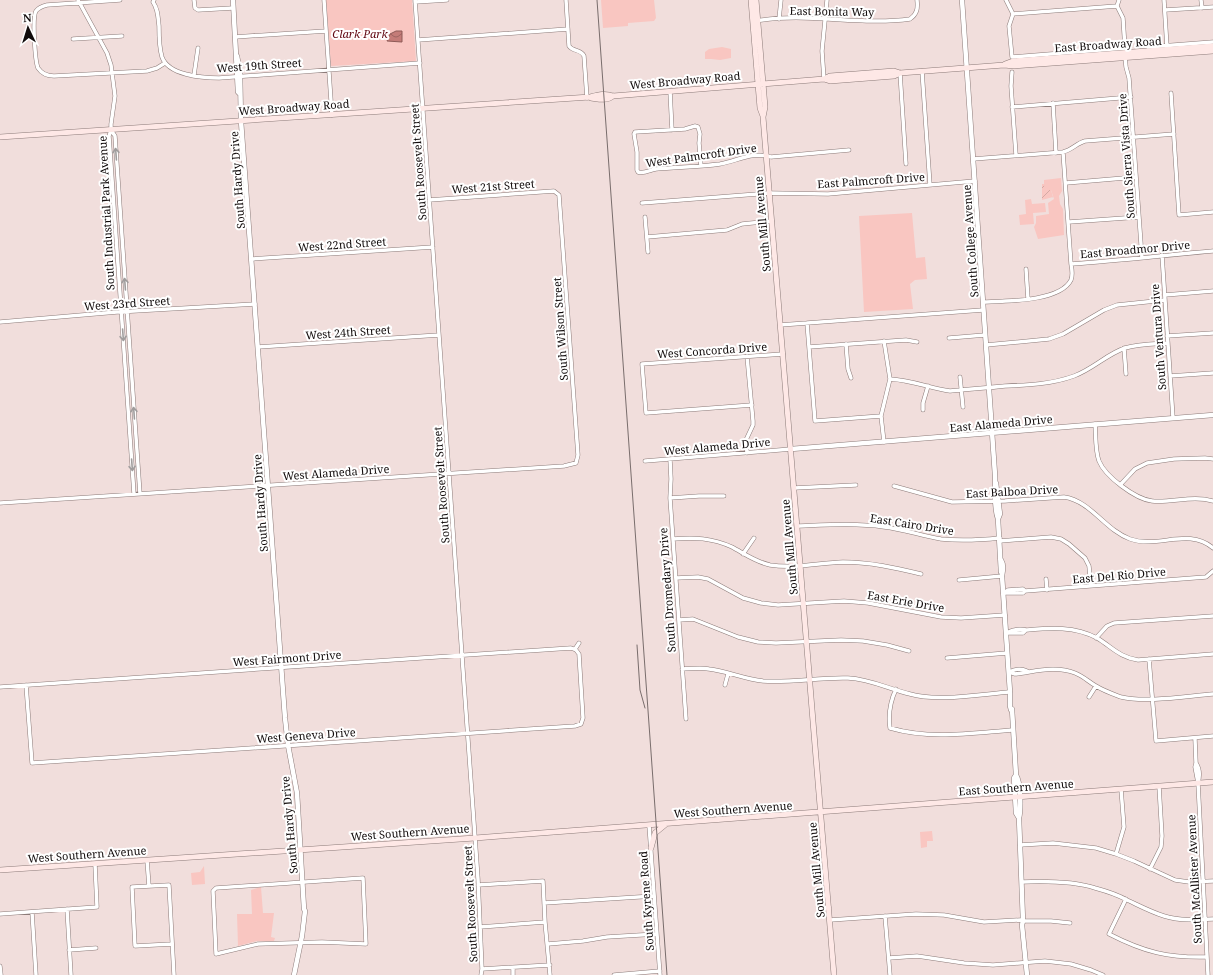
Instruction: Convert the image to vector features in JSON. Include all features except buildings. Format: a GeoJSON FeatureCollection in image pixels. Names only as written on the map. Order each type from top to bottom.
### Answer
{"type":"FeatureCollection","features":[{"type":"Feature","properties":{"kind":"main road","name":"South Mill Avenue"},"geometry":{"type":"LineString","coordinates":[[752,0],[761,84]]}},
{"type":"Feature","properties":{"kind":"main road","name":"South Mill Avenue"},"geometry":{"type":"LineString","coordinates":[[756,0],[756,21],[761,84],[760,108],[763,117],[770,194],[834,975]]}},
{"type":"Feature","properties":{"kind":"main road","name":"East Broadway Road"},"geometry":{"type":"LineString","coordinates":[[1125,53],[1168,47],[1213,46]]}},
{"type":"Feature","properties":{"kind":"main road","name":"East Broadway Road"},"geometry":{"type":"LineString","coordinates":[[761,84],[824,79],[830,76],[894,71],[900,73],[967,68],[1013,62],[1125,53],[1213,51]]}},
{"type":"Feature","properties":{"kind":"main road","name":"West Broadway Road"},"geometry":{"type":"LineString","coordinates":[[0,137],[588,98],[604,94],[613,96],[761,84]]}},
{"type":"Feature","properties":{"kind":"main road","name":"East Southern Avenue"},"geometry":{"type":"LineString","coordinates":[[821,813],[1213,782]]}},
{"type":"Feature","properties":{"kind":"main road","name":"West Southern Avenue"},"geometry":{"type":"LineString","coordinates":[[0,870],[821,813]]}},
{"type":"Feature","properties":{"kind":"main road"},"geometry":{"type":"LineString","coordinates":[[651,848],[655,833],[666,824]]}},
{"type":"Feature","properties":{"kind":"street"},"geometry":{"type":"LineString","coordinates":[[120,0],[79,1],[47,5],[35,9],[34,22],[38,66],[41,74],[54,76],[147,71],[157,68],[165,63],[161,52],[158,12],[153,1],[148,0]]}},
{"type":"Feature","properties":{"kind":"street"},"geometry":{"type":"LineString","coordinates":[[194,0],[195,9],[199,10],[233,8]]}},
{"type":"Feature","properties":{"kind":"street","name":"South Hardy Drive"},"geometry":{"type":"LineString","coordinates":[[233,0],[237,56],[239,64],[258,347],[288,745],[296,793],[304,909],[301,942],[294,975]]}},
{"type":"Feature","properties":{"kind":"street"},"geometry":{"type":"LineString","coordinates":[[324,0],[332,115]]}},
{"type":"Feature","properties":{"kind":"street"},"geometry":{"type":"LineString","coordinates":[[415,1],[446,0]]}},
{"type":"Feature","properties":{"kind":"street"},"geometry":{"type":"LineString","coordinates":[[566,0],[570,47],[580,51],[584,56],[588,98]]}},
{"type":"Feature","properties":{"kind":"street"},"geometry":{"type":"LineString","coordinates":[[779,19],[781,0]]}},
{"type":"Feature","properties":{"kind":"street"},"geometry":{"type":"LineString","coordinates":[[824,79],[822,51],[827,0]]}},
{"type":"Feature","properties":{"kind":"street","name":"East Bonita Way"},"geometry":{"type":"LineString","coordinates":[[756,21],[802,18],[869,22],[910,19],[915,16],[918,9],[917,0]]}},
{"type":"Feature","properties":{"kind":"street","name":"South College Avenue"},"geometry":{"type":"LineString","coordinates":[[962,0],[996,481],[994,485],[997,501],[996,514],[1000,539],[1000,564],[1004,593],[1010,692],[1013,706],[1011,710],[1016,775],[1014,778],[1017,797],[1016,813],[1019,818],[1024,921],[1026,925],[1025,941],[1027,975]]}},
{"type":"Feature","properties":{"kind":"street"},"geometry":{"type":"LineString","coordinates":[[1006,0],[1013,14],[1009,26],[1012,57],[1125,53]]}},
{"type":"Feature","properties":{"kind":"street"},"geometry":{"type":"LineString","coordinates":[[1013,14],[1117,6],[1119,0]]}},
{"type":"Feature","properties":{"kind":"street"},"geometry":{"type":"LineString","coordinates":[[1164,0],[1168,47]]}},
{"type":"Feature","properties":{"kind":"street"},"geometry":{"type":"LineString","coordinates":[[1201,0],[1202,8]]}},
{"type":"Feature","properties":{"kind":"street"},"geometry":{"type":"LineString","coordinates":[[79,1],[108,55],[113,73],[115,96],[111,130]]}},
{"type":"Feature","properties":{"kind":"street","name":"South Roosevelt Street"},"geometry":{"type":"LineString","coordinates":[[415,1],[468,733],[478,885],[481,975]]}},
{"type":"Feature","properties":{"kind":"street","name":"South Sierra Vista Drive"},"geometry":{"type":"LineString","coordinates":[[1117,6],[1123,18],[1126,67],[1130,78],[1142,258]]}},
{"type":"Feature","properties":{"kind":"street"},"geometry":{"type":"LineString","coordinates":[[1165,10],[1213,7]]}},
{"type":"Feature","properties":{"kind":"street"},"geometry":{"type":"LineString","coordinates":[[418,40],[568,29]]}},
{"type":"Feature","properties":{"kind":"street"},"geometry":{"type":"LineString","coordinates":[[236,37],[326,31]]}},
{"type":"Feature","properties":{"kind":"street"},"geometry":{"type":"LineString","coordinates":[[73,39],[122,36]]}},
{"type":"Feature","properties":{"kind":"street"},"geometry":{"type":"LineString","coordinates":[[1148,47],[1168,47],[1213,42]]}},
{"type":"Feature","properties":{"kind":"street"},"geometry":{"type":"LineString","coordinates":[[194,75],[198,48]]}},
{"type":"Feature","properties":{"kind":"street","name":"West 19th Street"},"geometry":{"type":"LineString","coordinates":[[165,63],[176,71],[213,78],[420,63]]}},
{"type":"Feature","properties":{"kind":"street"},"geometry":{"type":"LineString","coordinates":[[922,71],[930,185]]}},
{"type":"Feature","properties":{"kind":"street"},"geometry":{"type":"LineString","coordinates":[[1012,72],[1012,107],[1016,155]]}},
{"type":"Feature","properties":{"kind":"street"},"geometry":{"type":"LineString","coordinates":[[900,73],[906,164]]}},
{"type":"Feature","properties":{"kind":"street"},"geometry":{"type":"LineString","coordinates":[[670,91],[672,130],[695,126],[698,127],[700,134],[699,144],[701,166]]}},
{"type":"Feature","properties":{"kind":"street"},"geometry":{"type":"LineString","coordinates":[[1171,93],[1179,215],[1213,212]]}},
{"type":"Feature","properties":{"kind":"street"},"geometry":{"type":"LineString","coordinates":[[1012,107],[1131,97]]}},
{"type":"Feature","properties":{"kind":"street"},"geometry":{"type":"LineString","coordinates":[[1053,103],[1056,153]]}},
{"type":"Feature","properties":{"kind":"street","name":"South Industrial Park Avenue"},"geometry":{"type":"LineString","coordinates":[[111,130],[114,136],[140,494]]}},
{"type":"Feature","properties":{"kind":"street","name":"South Industrial Park Avenue"},"geometry":{"type":"LineString","coordinates":[[111,130],[109,136],[134,494]]}},
{"type":"Feature","properties":{"kind":"street","name":"West Palmcroft Drive"},"geometry":{"type":"LineString","coordinates":[[672,130],[635,132],[637,152],[636,166],[638,172],[641,173],[654,169],[721,164],[742,157],[849,150]]}},
{"type":"Feature","properties":{"kind":"street"},"geometry":{"type":"LineString","coordinates":[[973,159],[1056,153],[1069,150],[1078,143],[1085,141],[1174,134]]}},
{"type":"Feature","properties":{"kind":"street"},"geometry":{"type":"LineString","coordinates":[[1063,152],[1071,264]]}},
{"type":"Feature","properties":{"kind":"street"},"geometry":{"type":"LineString","coordinates":[[1066,183],[1136,177]]}},
{"type":"Feature","properties":{"kind":"street","name":"East Palmcroft Drive"},"geometry":{"type":"LineString","coordinates":[[642,204],[770,194],[828,194],[975,181]]}},
{"type":"Feature","properties":{"kind":"street","name":"West 21st Street"},"geometry":{"type":"LineString","coordinates":[[429,200],[554,191],[557,193]]}},
{"type":"Feature","properties":{"kind":"street","name":"South Wilson Street"},"geometry":{"type":"LineString","coordinates":[[557,193],[559,197],[578,455],[576,464]]}},
{"type":"Feature","properties":{"kind":"street"},"geometry":{"type":"LineString","coordinates":[[645,217],[648,252]]}},
{"type":"Feature","properties":{"kind":"street"},"geometry":{"type":"LineString","coordinates":[[1069,222],[1139,217]]}},
{"type":"Feature","properties":{"kind":"street"},"geometry":{"type":"LineString","coordinates":[[646,237],[727,230],[742,224],[772,221]]}},
{"type":"Feature","properties":{"kind":"street","name":"West 22nd Street"},"geometry":{"type":"LineString","coordinates":[[252,259],[433,247]]}},
{"type":"Feature","properties":{"kind":"street","name":"East Broadmor Drive"},"geometry":{"type":"LineString","coordinates":[[983,302],[1049,296],[1067,285],[1072,275],[1071,264],[1213,251]]}},
{"type":"Feature","properties":{"kind":"street","name":"South Ventura Drive"},"geometry":{"type":"LineString","coordinates":[[1162,255],[1173,418]]}},
{"type":"Feature","properties":{"kind":"street"},"geometry":{"type":"LineString","coordinates":[[1026,270],[1028,299]]}},
{"type":"Feature","properties":{"kind":"street"},"geometry":{"type":"LineString","coordinates":[[1165,295],[1213,291]]}},
{"type":"Feature","properties":{"kind":"street"},"geometry":{"type":"LineString","coordinates":[[986,345],[1050,339],[1063,334],[1104,310],[1117,305],[1165,300]]}},
{"type":"Feature","properties":{"kind":"street","name":"West 23rd Street"},"geometry":{"type":"LineString","coordinates":[[0,322],[122,312],[255,304]]}},
{"type":"Feature","properties":{"kind":"street"},"geometry":{"type":"LineString","coordinates":[[780,325],[984,310]]}},
{"type":"Feature","properties":{"kind":"street"},"geometry":{"type":"LineString","coordinates":[[808,323],[815,421],[881,416]]}},
{"type":"Feature","properties":{"kind":"street"},"geometry":{"type":"LineString","coordinates":[[1168,336],[1213,333]]}},
{"type":"Feature","properties":{"kind":"street","name":"West 24th Street"},"geometry":{"type":"LineString","coordinates":[[258,347],[439,335]]}},
{"type":"Feature","properties":{"kind":"street"},"geometry":{"type":"LineString","coordinates":[[949,338],[985,335]]}},
{"type":"Feature","properties":{"kind":"street"},"geometry":{"type":"LineString","coordinates":[[809,347],[906,340],[917,342]]}},
{"type":"Feature","properties":{"kind":"street"},"geometry":{"type":"LineString","coordinates":[[884,342],[890,378],[881,416],[884,442]]}},
{"type":"Feature","properties":{"kind":"street"},"geometry":{"type":"LineString","coordinates":[[890,378],[902,379],[950,391],[1040,384],[1057,381],[1080,374],[1124,348],[1138,345],[1168,343]]}},
{"type":"Feature","properties":{"kind":"street"},"geometry":{"type":"LineString","coordinates":[[846,344],[848,369],[851,378]]}},
{"type":"Feature","properties":{"kind":"street"},"geometry":{"type":"LineString","coordinates":[[1124,348],[1126,374]]}},
{"type":"Feature","properties":{"kind":"street","name":"West Concorda Drive"},"geometry":{"type":"LineString","coordinates":[[752,405],[646,412],[642,364],[783,354]]}},
{"type":"Feature","properties":{"kind":"street"},"geometry":{"type":"LineString","coordinates":[[747,356],[753,420],[753,425],[746,440],[747,453]]}},
{"type":"Feature","properties":{"kind":"street"},"geometry":{"type":"LineString","coordinates":[[1170,376],[1213,373]]}},
{"type":"Feature","properties":{"kind":"street"},"geometry":{"type":"LineString","coordinates":[[1080,374],[1082,378]]}},
{"type":"Feature","properties":{"kind":"street"},"geometry":{"type":"LineString","coordinates":[[960,377],[963,407]]}},
{"type":"Feature","properties":{"kind":"street"},"geometry":{"type":"LineString","coordinates":[[923,410],[923,403],[928,386]]}},
{"type":"Feature","properties":{"kind":"street","name":"East Alameda Drive"},"geometry":{"type":"LineString","coordinates":[[791,449],[1213,415]]}},
{"type":"Feature","properties":{"kind":"street"},"geometry":{"type":"LineString","coordinates":[[1095,424],[1097,453],[1100,463],[1110,476],[1134,495],[1151,501],[1205,499],[1213,502]]}},
{"type":"Feature","properties":{"kind":"street","name":"West Alameda Drive"},"geometry":{"type":"LineString","coordinates":[[645,461],[791,449]]}},
{"type":"Feature","properties":{"kind":"street","name":"South Dromedary Drive"},"geometry":{"type":"LineString","coordinates":[[670,459],[670,498],[686,719]]}},
{"type":"Feature","properties":{"kind":"street"},"geometry":{"type":"LineString","coordinates":[[1121,484],[1135,469],[1147,463],[1174,459],[1213,459]]}},
{"type":"Feature","properties":{"kind":"street","name":"West Alameda Drive"},"geometry":{"type":"LineString","coordinates":[[0,503],[576,464]]}},
{"type":"Feature","properties":{"kind":"street"},"geometry":{"type":"LineString","coordinates":[[794,488],[856,485]]}},
{"type":"Feature","properties":{"kind":"street","name":"East Balboa Drive"},"geometry":{"type":"LineString","coordinates":[[894,486],[952,502],[970,503],[1064,497],[1073,498],[1116,531],[1130,539],[1150,542],[1195,539],[1207,543],[1213,548]]}},
{"type":"Feature","properties":{"kind":"street"},"geometry":{"type":"LineString","coordinates":[[670,498],[724,496]]}},
{"type":"Feature","properties":{"kind":"street","name":"East Cairo Drive"},"geometry":{"type":"LineString","coordinates":[[797,526],[835,524],[860,525],[896,529],[956,540],[1051,537],[1061,539],[1086,558],[1089,566],[1090,586]]}},
{"type":"Feature","properties":{"kind":"street"},"geometry":{"type":"LineString","coordinates":[[673,539],[699,537],[717,541],[754,560],[770,565],[781,566],[844,562],[866,563],[891,566],[921,574]]}},
{"type":"Feature","properties":{"kind":"street"},"geometry":{"type":"LineString","coordinates":[[743,554],[754,538]]}},
{"type":"Feature","properties":{"kind":"street"},"geometry":{"type":"LineString","coordinates":[[1128,544],[1130,539]]}},
{"type":"Feature","properties":{"kind":"street","name":"East Del Rio Drive"},"geometry":{"type":"LineString","coordinates":[[1004,593],[1008,590],[1047,590],[1206,577],[1213,571]]}},
{"type":"Feature","properties":{"kind":"street"},"geometry":{"type":"LineString","coordinates":[[959,580],[1002,576]]}},
{"type":"Feature","properties":{"kind":"street","name":"East Erie Drive"},"geometry":{"type":"LineString","coordinates":[[676,578],[698,577],[708,579],[743,598],[778,605],[844,601],[868,603],[941,618],[1005,615]]}},
{"type":"Feature","properties":{"kind":"street"},"geometry":{"type":"LineString","coordinates":[[1046,579],[1047,590]]}},
{"type":"Feature","properties":{"kind":"street"},"geometry":{"type":"LineString","coordinates":[[1096,638],[1106,626],[1114,623],[1213,616]]}},
{"type":"Feature","properties":{"kind":"street"},"geometry":{"type":"LineString","coordinates":[[679,620],[693,619],[738,637],[758,642],[776,643],[841,640],[863,641],[887,645],[909,652]]}},
{"type":"Feature","properties":{"kind":"street"},"geometry":{"type":"LineString","coordinates":[[1006,633],[1023,633],[1026,630],[1062,628],[1078,631],[1096,638],[1128,658],[1149,659],[1213,654]]}},
{"type":"Feature","properties":{"kind":"street"},"geometry":{"type":"LineString","coordinates":[[575,649],[579,643]]}},
{"type":"Feature","properties":{"kind":"street","name":"West Fairmont Drive"},"geometry":{"type":"LineString","coordinates":[[0,687],[462,655],[575,649]]}},
{"type":"Feature","properties":{"kind":"street","name":"West Geneva Drive"},"geometry":{"type":"LineString","coordinates":[[26,685],[32,763],[575,726],[581,724],[583,718],[579,654],[575,649]]}},
{"type":"Feature","properties":{"kind":"street"},"geometry":{"type":"LineString","coordinates":[[947,658],[1008,653]]}},
{"type":"Feature","properties":{"kind":"street"},"geometry":{"type":"LineString","coordinates":[[1149,659],[1156,741],[1195,739],[1213,736]]}},
{"type":"Feature","properties":{"kind":"street"},"geometry":{"type":"LineString","coordinates":[[682,669],[711,669],[762,681],[849,678],[880,684],[910,694],[927,697],[1010,692]]}},
{"type":"Feature","properties":{"kind":"street"},"geometry":{"type":"LineString","coordinates":[[1009,672],[1023,669],[1027,671],[1053,669],[1068,671],[1080,675],[1096,686],[1122,697],[1136,699],[1213,694]]}},
{"type":"Feature","properties":{"kind":"street"},"geometry":{"type":"LineString","coordinates":[[725,685],[728,674]]}},
{"type":"Feature","properties":{"kind":"street"},"geometry":{"type":"LineString","coordinates":[[1089,697],[1096,686]]}},
{"type":"Feature","properties":{"kind":"street"},"geometry":{"type":"LineString","coordinates":[[896,689],[890,706],[890,728],[904,732],[934,736],[1013,730]]}},
{"type":"Feature","properties":{"kind":"street","name":"South McAllister Avenue"},"geometry":{"type":"LineString","coordinates":[[1195,739],[1196,763],[1199,771],[1198,783],[1208,975]]}},
{"type":"Feature","properties":{"kind":"street"},"geometry":{"type":"LineString","coordinates":[[1150,869],[1161,847],[1159,786]]}},
{"type":"Feature","properties":{"kind":"street"},"geometry":{"type":"LineString","coordinates":[[1116,854],[1124,827],[1121,789]]}},
{"type":"Feature","properties":{"kind":"street","name":"South Kyrene Road"},"geometry":{"type":"LineString","coordinates":[[649,825],[660,973]]}},
{"type":"Feature","properties":{"kind":"street"},"geometry":{"type":"LineString","coordinates":[[1020,845],[1054,843],[1096,848],[1116,854],[1175,880],[1189,882],[1213,881]]}},
{"type":"Feature","properties":{"kind":"street"},"geometry":{"type":"LineString","coordinates":[[147,860],[149,886]]}},
{"type":"Feature","properties":{"kind":"street"},"geometry":{"type":"LineString","coordinates":[[0,914],[97,907],[95,864]]}},
{"type":"Feature","properties":{"kind":"street"},"geometry":{"type":"LineString","coordinates":[[363,878],[366,944],[301,942],[258,944],[216,954],[214,889],[302,882],[363,878]]}},
{"type":"Feature","properties":{"kind":"street"},"geometry":{"type":"LineString","coordinates":[[478,885],[543,881],[550,975]]}},
{"type":"Feature","properties":{"kind":"street"},"geometry":{"type":"LineString","coordinates":[[1022,882],[1052,881],[1076,884],[1094,888],[1126,899],[1148,911],[1165,917],[1185,920],[1213,919]]}},
{"type":"Feature","properties":{"kind":"street"},"geometry":{"type":"LineString","coordinates":[[172,944],[135,946],[132,887],[169,885],[174,975]]}},
{"type":"Feature","properties":{"kind":"street"},"geometry":{"type":"LineString","coordinates":[[544,903],[654,896]]}},
{"type":"Feature","properties":{"kind":"street"},"geometry":{"type":"LineString","coordinates":[[1126,899],[1109,934],[1142,949],[1162,955],[1183,958],[1207,958]]}},
{"type":"Feature","properties":{"kind":"street"},"geometry":{"type":"LineString","coordinates":[[820,908],[829,907]]}},
{"type":"Feature","properties":{"kind":"street"},"geometry":{"type":"LineString","coordinates":[[67,910],[71,975]]}},
{"type":"Feature","properties":{"kind":"street"},"geometry":{"type":"LineString","coordinates":[[32,912],[36,975]]}},
{"type":"Feature","properties":{"kind":"street"},"geometry":{"type":"LineString","coordinates":[[830,920],[923,914],[976,921],[993,922],[1020,920],[1070,923]]}},
{"type":"Feature","properties":{"kind":"street"},"geometry":{"type":"LineString","coordinates":[[885,916],[890,975]]}},
{"type":"Feature","properties":{"kind":"street"},"geometry":{"type":"LineString","coordinates":[[480,927],[545,922]]}},
{"type":"Feature","properties":{"kind":"street"},"geometry":{"type":"LineString","coordinates":[[548,944],[607,937],[657,934]]}},
{"type":"Feature","properties":{"kind":"street"},"geometry":{"type":"LineString","coordinates":[[69,950],[96,948]]}},
{"type":"Feature","properties":{"kind":"street"},"geometry":{"type":"LineString","coordinates":[[889,958],[917,956],[964,963],[993,965],[1045,961],[1071,964],[1103,975]]}},
{"type":"Feature","properties":{"kind":"street"},"geometry":{"type":"LineString","coordinates":[[482,969],[550,965]]}},
{"type":"Feature","properties":{"kind":"street"},"geometry":{"type":"LineString","coordinates":[[0,966],[0,975]]}},
{"type":"Feature","properties":{"kind":"street"},"geometry":{"type":"LineString","coordinates":[[513,968],[513,975]]}},
{"type":"Feature","properties":{"kind":"street"},"geometry":{"type":"LineString","coordinates":[[614,975],[660,973]]}},
{"type":"Feature","properties":{"kind":"green space","name":"Clark Park"},"geometry":{"type":"Polygon","coordinates":[[[326,0],[412,0],[416,61],[331,66],[326,0]]]}},
{"type":"Feature","properties":{"kind":"green space"},"geometry":{"type":"Polygon","coordinates":[[[601,0],[654,0],[656,18],[654,21],[628,23],[628,26],[603,28],[601,0]]]}},
{"type":"Feature","properties":{"kind":"green space"},"geometry":{"type":"Polygon","coordinates":[[[722,47],[731,49],[731,58],[720,60],[705,59],[705,52],[709,49],[722,47]]]}},
{"type":"Feature","properties":{"kind":"green space"},"geometry":{"type":"Polygon","coordinates":[[[1061,178],[1062,191],[1059,196],[1060,204],[1063,209],[1064,235],[1038,239],[1034,227],[1036,223],[1036,216],[1049,214],[1048,203],[1054,199],[1051,190],[1044,188],[1044,180],[1061,178]]]}},
{"type":"Feature","properties":{"kind":"green space"},"geometry":{"type":"Polygon","coordinates":[[[1042,184],[1044,184],[1045,188],[1051,190],[1053,197],[1042,200],[1042,184]]]}},
{"type":"Feature","properties":{"kind":"green space"},"geometry":{"type":"Polygon","coordinates":[[[1031,199],[1032,204],[1045,203],[1046,212],[1033,213],[1034,224],[1020,225],[1019,215],[1026,214],[1025,200],[1031,199]]]}},
{"type":"Feature","properties":{"kind":"green space"},"geometry":{"type":"Polygon","coordinates":[[[912,213],[916,258],[925,257],[927,279],[915,280],[910,284],[913,309],[864,312],[859,216],[912,213]]]}},
{"type":"Feature","properties":{"kind":"green space"},"geometry":{"type":"Polygon","coordinates":[[[932,831],[933,841],[927,841],[927,847],[921,848],[920,832],[932,831]]]}},
{"type":"Feature","properties":{"kind":"green space"},"geometry":{"type":"Polygon","coordinates":[[[204,866],[205,884],[192,885],[191,873],[200,872],[204,866]]]}},
{"type":"Feature","properties":{"kind":"green space"},"geometry":{"type":"Polygon","coordinates":[[[261,887],[263,913],[274,913],[271,937],[275,938],[274,941],[257,941],[238,946],[237,914],[252,914],[251,890],[261,887]]]}},
{"type":"Feature","properties":{"kind":"water"},"geometry":{"type":"Polygon","coordinates":[[[396,31],[402,31],[402,42],[387,41],[390,34],[396,31]]]}},
{"type":"Feature","properties":{"kind":"railway"},"geometry":{"type":"LineString","coordinates":[[597,0],[667,975]]}},
{"type":"Feature","properties":{"kind":"railway"},"geometry":{"type":"LineString","coordinates":[[637,645],[640,690],[645,708]]}}]}
